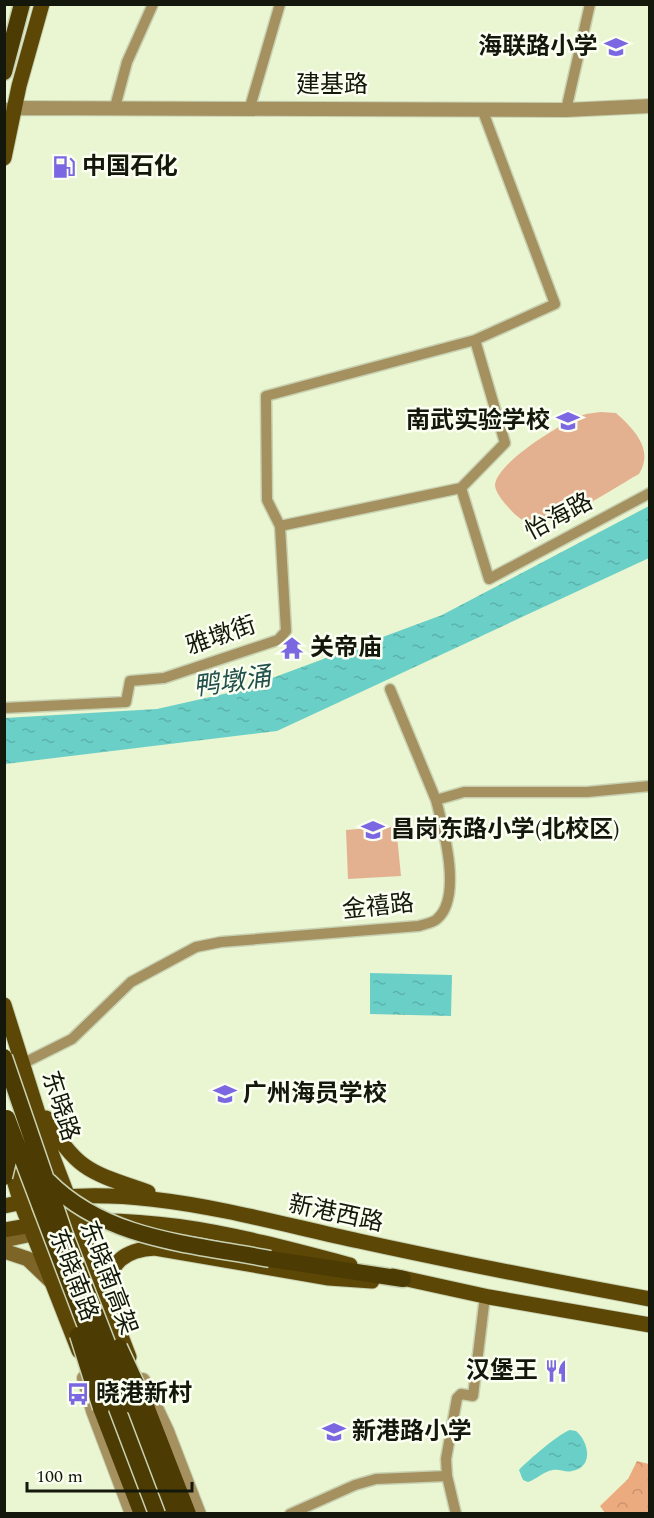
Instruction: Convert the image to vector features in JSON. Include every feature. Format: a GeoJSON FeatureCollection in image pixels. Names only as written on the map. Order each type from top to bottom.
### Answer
{"type":"FeatureCollection","features":[{"type":"Feature","properties":{"kind":"highway"},"geometry":{"type":"LineString","coordinates":[[4,74],[22,4]]}},
{"type":"Feature","properties":{"kind":"highway","name":"东晓南高架"},"geometry":{"type":"LineString","coordinates":[[4,1057],[158,1514]]}},
{"type":"Feature","properties":{"kind":"highway"},"geometry":{"type":"LineString","coordinates":[[4,1067],[12,1103],[13,1135],[10,1161],[4,1177]]}},
{"type":"Feature","properties":{"kind":"highway"},"geometry":{"type":"LineString","coordinates":[[5,1110],[41,1174],[70,1202],[99,1220],[145,1234],[270,1259],[403,1279]]}},
{"type":"Feature","properties":{"kind":"highway","name":"东晓南高架"},"geometry":{"type":"LineString","coordinates":[[5,1110],[60,1226],[176,1514]]}},
{"type":"Feature","properties":{"kind":"highway"},"geometry":{"type":"LineString","coordinates":[[60,1226],[101,1408],[142,1514]]}},
{"type":"Feature","properties":{"kind":"highway"},"geometry":{"type":"LineString","coordinates":[[60,1226],[144,1401],[188,1514]]}},
{"type":"Feature","properties":{"kind":"main road"},"geometry":{"type":"LineString","coordinates":[[4,158],[9,109],[42,4]]}},
{"type":"Feature","properties":{"kind":"main road","name":"东晓路"},"geometry":{"type":"LineString","coordinates":[[4,1005],[68,1199],[60,1226]]}},
{"type":"Feature","properties":{"kind":"main road"},"geometry":{"type":"LineString","coordinates":[[31,1092],[63,1146],[85,1168],[95,1174],[174,1201]]}},
{"type":"Feature","properties":{"kind":"main road"},"geometry":{"type":"LineString","coordinates":[[4,1148],[15,1204],[32,1229],[4,1240]]}},
{"type":"Feature","properties":{"kind":"main road"},"geometry":{"type":"LineString","coordinates":[[116,1196],[117,1219]]}},
{"type":"Feature","properties":{"kind":"main road","name":"新港西路"},"geometry":{"type":"LineString","coordinates":[[15,1204],[116,1196],[174,1201],[437,1258],[650,1299]]}},
{"type":"Feature","properties":{"kind":"main road"},"geometry":{"type":"LineString","coordinates":[[60,1226],[68,1199]]}},
{"type":"Feature","properties":{"kind":"main road","name":"东晓南路"},"geometry":{"type":"LineString","coordinates":[[15,1204],[60,1226],[104,1294],[129,1353]]}},
{"type":"Feature","properties":{"kind":"main road","name":"新港西路"},"geometry":{"type":"LineString","coordinates":[[4,1230],[117,1219],[160,1223],[236,1236],[403,1279],[650,1325]]}},
{"type":"Feature","properties":{"kind":"main road","name":"东晓南路"},"geometry":{"type":"LineString","coordinates":[[60,1226],[101,1340],[138,1411],[176,1514]]}},
{"type":"Feature","properties":{"kind":"main road","name":"东晓南路"},"geometry":{"type":"LineString","coordinates":[[32,1229],[74,1341],[104,1401],[152,1514]]}},
{"type":"Feature","properties":{"kind":"main road"},"geometry":{"type":"LineString","coordinates":[[104,1294],[108,1276],[127,1253],[136,1249],[155,1248],[329,1278],[371,1281],[403,1279]]}},
{"type":"Feature","properties":{"kind":"main road"},"geometry":{"type":"LineString","coordinates":[[4,1251],[28,1259],[52,1282]]}},
{"type":"Feature","properties":{"kind":"main road"},"geometry":{"type":"LineString","coordinates":[[129,1353],[138,1411]]}},
{"type":"Feature","properties":{"kind":"street"},"geometry":{"type":"LineString","coordinates":[[115,107],[127,62],[153,4]]}},
{"type":"Feature","properties":{"kind":"street"},"geometry":{"type":"LineString","coordinates":[[250,107],[280,4]]}},
{"type":"Feature","properties":{"kind":"street"},"geometry":{"type":"LineString","coordinates":[[566,110],[590,4]]}},
{"type":"Feature","properties":{"kind":"street"},"geometry":{"type":"LineString","coordinates":[[4,74],[17,70],[29,49]]}},
{"type":"Feature","properties":{"kind":"street","name":"建基路"},"geometry":{"type":"LineString","coordinates":[[9,109],[250,107],[566,110],[650,106]]}},
{"type":"Feature","properties":{"kind":"street"},"geometry":{"type":"LineString","coordinates":[[475,340],[505,443],[461,488],[280,526],[267,500],[266,396],[475,340],[555,304],[482,109]]}},
{"type":"Feature","properties":{"kind":"street","name":"怡海路"},"geometry":{"type":"LineString","coordinates":[[461,488],[489,579],[650,493]]}},
{"type":"Feature","properties":{"kind":"street","name":"雅墩街"},"geometry":{"type":"LineString","coordinates":[[4,708],[126,702],[130,681],[164,678],[278,640],[285,631],[280,526]]}},
{"type":"Feature","properties":{"kind":"street","name":"金禧路"},"geometry":{"type":"LineString","coordinates":[[22,1064],[72,1039],[131,982],[196,947],[221,942],[419,926],[437,919],[448,902],[446,846],[436,800],[390,689]]}},
{"type":"Feature","properties":{"kind":"street"},"geometry":{"type":"LineString","coordinates":[[436,800],[464,792],[579,793],[650,786]]}},
{"type":"Feature","properties":{"kind":"street"},"geometry":{"type":"LineString","coordinates":[[5,1110],[31,1092]]}},
{"type":"Feature","properties":{"kind":"street"},"geometry":{"type":"LineString","coordinates":[[456,1514],[447,1476],[446,1459],[457,1398],[461,1394],[473,1396],[485,1296]]}},
{"type":"Feature","properties":{"kind":"street","name":"东晓南路"},"geometry":{"type":"LineString","coordinates":[[74,1341],[93,1411],[132,1514]]}},
{"type":"Feature","properties":{"kind":"street","name":"东晓南路"},"geometry":{"type":"LineString","coordinates":[[129,1353],[158,1411],[199,1514]]}},
{"type":"Feature","properties":{"kind":"street"},"geometry":{"type":"LineString","coordinates":[[104,1401],[118,1391],[127,1390]]}},
{"type":"Feature","properties":{"kind":"street"},"geometry":{"type":"LineString","coordinates":[[290,1514],[355,1485],[376,1479],[447,1476]]}},
{"type":"Feature","properties":{"kind":"shaded area"},"geometry":{"type":"Polygon","coordinates":[[[589,413],[616,413],[636,433],[644,457],[639,474],[588,504],[547,522],[528,523],[518,517],[502,500],[495,488],[498,476],[532,444],[574,419],[589,413]]]}},
{"type":"Feature","properties":{"kind":"shaded area"},"geometry":{"type":"Polygon","coordinates":[[[396,826],[401,876],[348,879],[346,830],[396,826]]]}},
{"type":"Feature","properties":{"kind":"green space"},"geometry":{"type":"Polygon","coordinates":[[[637,1461],[649,1464],[649,1513],[605,1513],[600,1506],[628,1479],[637,1461]]]}},
{"type":"Feature","properties":{"kind":"water"},"geometry":{"type":"Polygon","coordinates":[[[649,506],[649,558],[277,731],[5,764],[5,718],[157,709],[237,691],[442,615],[649,506]]]}},
{"type":"Feature","properties":{"kind":"water"},"geometry":{"type":"Polygon","coordinates":[[[370,973],[452,975],[451,1016],[370,1014],[370,973]]]}},
{"type":"Feature","properties":{"kind":"water"},"geometry":{"type":"Polygon","coordinates":[[[570,1430],[576,1431],[584,1441],[587,1454],[584,1465],[567,1472],[553,1470],[528,1482],[523,1480],[519,1470],[536,1454],[570,1430]]]}},
{"type":"Feature","properties":{"kind":"place","name":"海联路小学"},"geometry":{"type":"Point","coordinates":[616,47]}},
{"type":"Feature","properties":{"kind":"place","name":"中国石化"},"geometry":{"type":"Point","coordinates":[64,167]}},
{"type":"Feature","properties":{"kind":"place","name":"南武实验学校"},"geometry":{"type":"Point","coordinates":[568,421]}},
{"type":"Feature","properties":{"kind":"place","name":"关帝庙"},"geometry":{"type":"Point","coordinates":[292,648]}},
{"type":"Feature","properties":{"kind":"place","name":"昌岗东路小学(北校区)"},"geometry":{"type":"Point","coordinates":[373,830]}},
{"type":"Feature","properties":{"kind":"place","name":"广州海员学校"},"geometry":{"type":"Point","coordinates":[225,1094]}},
{"type":"Feature","properties":{"kind":"place","name":"汉堡王"},"geometry":{"type":"Point","coordinates":[556,1371]}},
{"type":"Feature","properties":{"kind":"place","name":"晓港新村"},"geometry":{"type":"Point","coordinates":[78,1394]}},
{"type":"Feature","properties":{"kind":"place","name":"新港路小学"},"geometry":{"type":"Point","coordinates":[334,1432]}},
{"type":"Feature","properties":{"kind":"water label","name":"鸭墩涌"},"geometry":{"type":"Point","coordinates":[232,682]}}]}
